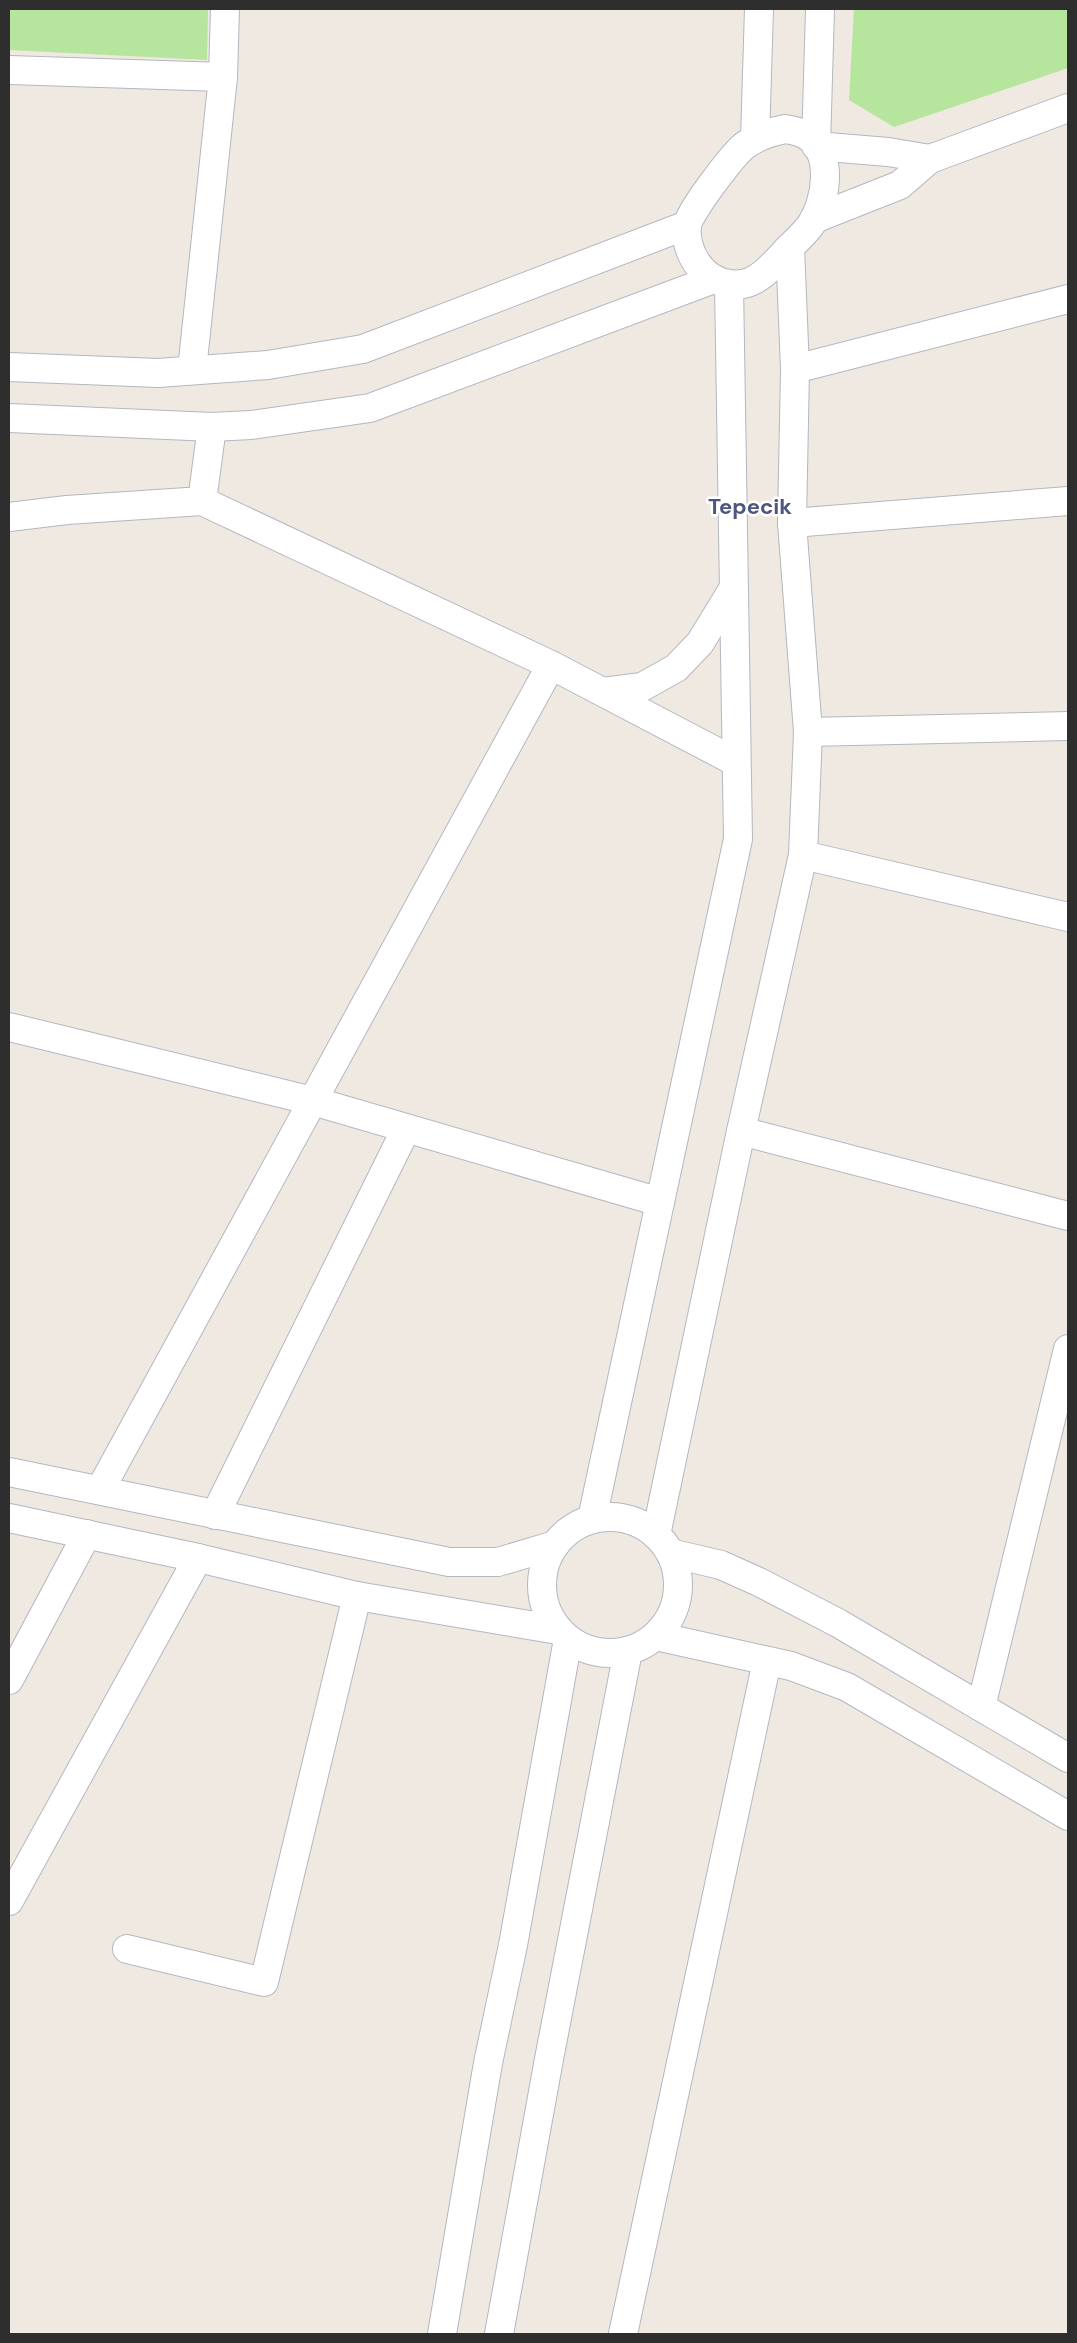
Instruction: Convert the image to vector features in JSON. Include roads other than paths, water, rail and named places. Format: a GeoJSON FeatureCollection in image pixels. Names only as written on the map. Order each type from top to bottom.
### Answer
{"type":"FeatureCollection","features":[{"type":"Feature","properties":{"kind":"street"},"geometry":{"type":"LineString","coordinates":[[192,370],[223,77],[225,9]]}},
{"type":"Feature","properties":{"kind":"street"},"geometry":{"type":"LineString","coordinates":[[755,139],[759,9]]}},
{"type":"Feature","properties":{"kind":"street"},"geometry":{"type":"LineString","coordinates":[[816,146],[820,9]]}},
{"type":"Feature","properties":{"kind":"street"},"geometry":{"type":"LineString","coordinates":[[9,70],[223,77]]}},
{"type":"Feature","properties":{"kind":"street"},"geometry":{"type":"LineString","coordinates":[[814,219],[900,185],[930,159],[1068,108]]}},
{"type":"Feature","properties":{"kind":"street"},"geometry":{"type":"LineString","coordinates":[[9,367],[158,373],[268,365],[363,349],[687,225],[722,170],[743,147],[762,134],[785,129],[804,134],[816,146],[823,162],[826,180],[823,201],[814,219],[790,247],[777,261],[752,281],[733,285],[721,281],[698,266],[689,247],[687,225]]}},
{"type":"Feature","properties":{"kind":"street"},"geometry":{"type":"LineString","coordinates":[[816,146],[888,152],[930,159]]}},
{"type":"Feature","properties":{"kind":"street"},"geometry":{"type":"LineString","coordinates":[[663,1544],[740,1131],[803,855],[808,732],[792,523],[795,369],[790,247]]}},
{"type":"Feature","properties":{"kind":"street"},"geometry":{"type":"LineString","coordinates":[[9,418],[212,427],[251,425],[370,408],[721,281]]}},
{"type":"Feature","properties":{"kind":"street"},"geometry":{"type":"LineString","coordinates":[[592,1519],[738,839],[733,589],[721,281]]}},
{"type":"Feature","properties":{"kind":"street"},"geometry":{"type":"LineString","coordinates":[[795,369],[1068,299]]}},
{"type":"Feature","properties":{"kind":"street"},"geometry":{"type":"LineString","coordinates":[[202,501],[212,427]]}},
{"type":"Feature","properties":{"kind":"street"},"geometry":{"type":"LineString","coordinates":[[9,517],[67,510],[202,501],[551,666],[736,762]]}},
{"type":"Feature","properties":{"kind":"street"},"geometry":{"type":"LineString","coordinates":[[792,523],[1068,501]]}},
{"type":"Feature","properties":{"kind":"street"},"geometry":{"type":"LineString","coordinates":[[603,692],[642,687],[676,668],[700,643],[733,589]]}},
{"type":"Feature","properties":{"kind":"street"},"geometry":{"type":"LineString","coordinates":[[100,1490],[551,666]]}},
{"type":"Feature","properties":{"kind":"street"},"geometry":{"type":"LineString","coordinates":[[808,732],[1068,726]]}},
{"type":"Feature","properties":{"kind":"street"},"geometry":{"type":"LineString","coordinates":[[803,855],[1068,917]]}},
{"type":"Feature","properties":{"kind":"street"},"geometry":{"type":"LineString","coordinates":[[9,1027],[312,1101],[660,1202]]}},
{"type":"Feature","properties":{"kind":"street"},"geometry":{"type":"LineString","coordinates":[[215,1515],[406,1129]]}},
{"type":"Feature","properties":{"kind":"street"},"geometry":{"type":"LineString","coordinates":[[740,1131],[1068,1216]]}},
{"type":"Feature","properties":{"kind":"street"},"geometry":{"type":"LineString","coordinates":[[981,1707],[1068,1348]]}},
{"type":"Feature","properties":{"kind":"street"},"geometry":{"type":"LineString","coordinates":[[9,1472],[449,1562],[498,1562],[555,1545]]}},
{"type":"Feature","properties":{"kind":"street"},"geometry":{"type":"LineString","coordinates":[[9,1518],[198,1558],[357,1596],[563,1635],[582,1647],[597,1652],[613,1654],[643,1645],[656,1636],[668,1622],[675,1606],[678,1588],[676,1570],[663,1544],[642,1525],[626,1519],[609,1517],[592,1519],[571,1529],[555,1545],[544,1565],[542,1588],[546,1610],[563,1635],[513,1945],[488,2063],[442,2334]]}},
{"type":"Feature","properties":{"kind":"street"},"geometry":{"type":"LineString","coordinates":[[9,1680],[87,1534]]}},
{"type":"Feature","properties":{"kind":"street"},"geometry":{"type":"LineString","coordinates":[[663,1544],[721,1565],[759,1582],[838,1624],[1068,1758]]}},
{"type":"Feature","properties":{"kind":"street"},"geometry":{"type":"LineString","coordinates":[[9,1901],[198,1558]]}},
{"type":"Feature","properties":{"kind":"street"},"geometry":{"type":"LineString","coordinates":[[127,1949],[264,1982],[357,1596]]}},
{"type":"Feature","properties":{"kind":"street"},"geometry":{"type":"LineString","coordinates":[[656,1636],[791,1666],[847,1687],[1068,1816]]}},
{"type":"Feature","properties":{"kind":"street"},"geometry":{"type":"LineString","coordinates":[[499,2334],[549,2059],[628,1651]]}},
{"type":"Feature","properties":{"kind":"street"},"geometry":{"type":"LineString","coordinates":[[623,2334],[767,1661]]}},
{"type":"Feature","properties":{"kind":"district","name":"Tepecik"},"geometry":{"type":"Point","coordinates":[750,506]}}]}
